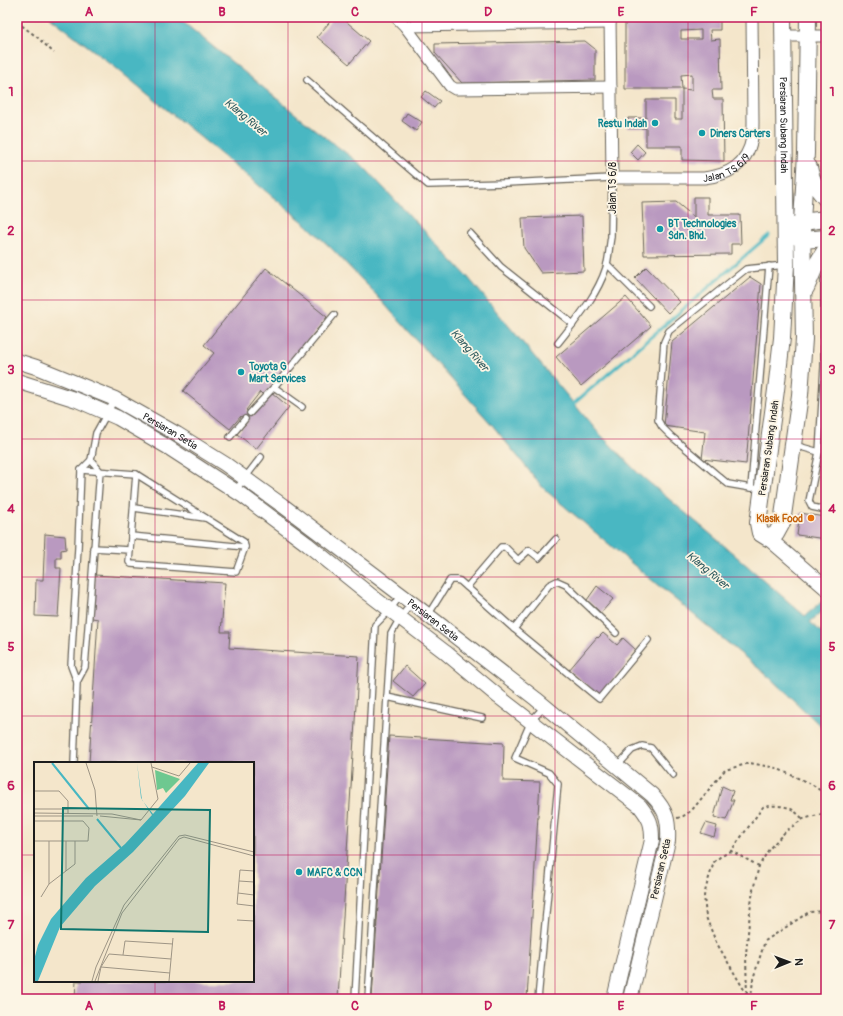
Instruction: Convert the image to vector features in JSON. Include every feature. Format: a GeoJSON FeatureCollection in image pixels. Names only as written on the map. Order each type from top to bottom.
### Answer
{"type":"FeatureCollection","features":[{"type":"Feature","properties":{"kind":"main road","name":"Persiaran Subang Indah"},"geometry":{"type":"LineString","coordinates":[[783,17],[786,265],[782,338],[776,390],[757,488],[758,523],[760,533],[768,538],[776,534],[782,523],[800,395],[804,346],[802,222],[806,153],[808,17]]}},
{"type":"Feature","properties":{"kind":"main road"},"geometry":{"type":"LineString","coordinates":[[806,153],[810,174],[816,188],[826,199]]}},
{"type":"Feature","properties":{"kind":"main road"},"geometry":{"type":"LineString","coordinates":[[786,231],[802,222],[826,219]]}},
{"type":"Feature","properties":{"kind":"main road"},"geometry":{"type":"LineString","coordinates":[[786,231],[803,240],[826,238]]}},
{"type":"Feature","properties":{"kind":"main road"},"geometry":{"type":"LineString","coordinates":[[804,294],[815,267],[826,251]]}},
{"type":"Feature","properties":{"kind":"street"},"geometry":{"type":"LineString","coordinates":[[396,17],[405,26],[450,86],[454,88],[611,87]]}},
{"type":"Feature","properties":{"kind":"street","name":"Jalan TS 6/9"},"geometry":{"type":"LineString","coordinates":[[612,178],[704,178],[729,172],[739,164],[747,153],[752,139],[754,122],[752,17]]}},
{"type":"Feature","properties":{"kind":"street"},"geometry":{"type":"LineString","coordinates":[[405,26],[473,21],[610,20]]}},
{"type":"Feature","properties":{"kind":"street","name":"Jalan TS 6/8"},"geometry":{"type":"LineString","coordinates":[[610,20],[612,178]]}},
{"type":"Feature","properties":{"kind":"street"},"geometry":{"type":"LineString","coordinates":[[783,36],[826,36]]}},
{"type":"Feature","properties":{"kind":"street","name":"Persiaran Setia"},"geometry":{"type":"LineString","coordinates":[[17,361],[36,367],[115,399],[178,434],[225,464],[288,509],[428,615],[545,706],[652,795],[666,814],[669,827],[668,841],[630,999]]}},
{"type":"Feature","properties":{"kind":"street","name":"Persiaran Setia"},"geometry":{"type":"LineString","coordinates":[[17,381],[77,400],[118,418],[166,446],[234,491],[307,544],[445,652],[499,697],[640,806],[648,816],[651,823],[652,840],[614,999]]}},
{"type":"Feature","properties":{"kind":"street"},"geometry":{"type":"LineString","coordinates":[[768,538],[826,588]]}},
{"type":"Feature","properties":{"kind":"street"},"geometry":{"type":"LineString","coordinates":[[651,823],[667,820]]}},
{"type":"Feature","properties":{"kind":"lane"},"geometry":{"type":"LineString","coordinates":[[307,80],[428,185],[612,178]]}},
{"type":"Feature","properties":{"kind":"lane","name":"Jalan TS 6/8"},"geometry":{"type":"LineString","coordinates":[[558,343],[597,290],[607,267],[611,237],[612,178]]}},
{"type":"Feature","properties":{"kind":"lane"},"geometry":{"type":"LineString","coordinates":[[470,233],[501,267],[573,324]]}},
{"type":"Feature","properties":{"kind":"lane"},"geometry":{"type":"LineString","coordinates":[[607,264],[649,306]]}},
{"type":"Feature","properties":{"kind":"lane"},"geometry":{"type":"LineString","coordinates":[[769,266],[757,488],[728,484],[662,428],[658,420],[664,342],[669,331],[746,269],[769,266],[786,265]]}},
{"type":"Feature","properties":{"kind":"lane"},"geometry":{"type":"LineString","coordinates":[[826,277],[824,280],[825,367],[819,452],[809,501],[812,507],[826,510]]}},
{"type":"Feature","properties":{"kind":"lane"},"geometry":{"type":"LineString","coordinates":[[250,413],[274,387],[334,315]]}},
{"type":"Feature","properties":{"kind":"lane"},"geometry":{"type":"LineString","coordinates":[[274,387],[302,406]]}},
{"type":"Feature","properties":{"kind":"lane"},"geometry":{"type":"LineString","coordinates":[[74,762],[77,682],[71,666],[78,548],[80,470],[91,460],[96,434],[115,399]]}},
{"type":"Feature","properties":{"kind":"lane"},"geometry":{"type":"LineString","coordinates":[[230,437],[245,419]]}},
{"type":"Feature","properties":{"kind":"lane"},"geometry":{"type":"LineString","coordinates":[[792,445],[819,452]]}},
{"type":"Feature","properties":{"kind":"lane"},"geometry":{"type":"LineString","coordinates":[[234,491],[261,457]]}},
{"type":"Feature","properties":{"kind":"lane"},"geometry":{"type":"LineString","coordinates":[[77,682],[86,667],[100,471],[91,460]]}},
{"type":"Feature","properties":{"kind":"lane"},"geometry":{"type":"LineString","coordinates":[[80,470],[136,474],[244,542],[245,547],[236,572],[131,564],[129,562],[136,474]]}},
{"type":"Feature","properties":{"kind":"lane"},"geometry":{"type":"LineString","coordinates":[[134,508],[206,518]]}},
{"type":"Feature","properties":{"kind":"lane"},"geometry":{"type":"LineString","coordinates":[[132,536],[245,547]]}},
{"type":"Feature","properties":{"kind":"lane"},"geometry":{"type":"LineString","coordinates":[[467,587],[501,547],[505,547],[518,560],[529,550],[539,558],[556,539]]}},
{"type":"Feature","properties":{"kind":"lane"},"geometry":{"type":"LineString","coordinates":[[94,548],[130,550]]}},
{"type":"Feature","properties":{"kind":"lane"},"geometry":{"type":"LineString","coordinates":[[428,615],[450,580],[460,581],[599,699],[648,640]]}},
{"type":"Feature","properties":{"kind":"lane"},"geometry":{"type":"LineString","coordinates":[[514,628],[549,585],[557,581],[566,585],[616,633]]}},
{"type":"Feature","properties":{"kind":"lane"},"geometry":{"type":"LineString","coordinates":[[368,999],[391,634],[395,614],[406,599]]}},
{"type":"Feature","properties":{"kind":"lane"},"geometry":{"type":"LineString","coordinates":[[355,999],[374,625],[395,614],[406,599]]}},
{"type":"Feature","properties":{"kind":"lane"},"geometry":{"type":"LineString","coordinates":[[387,697],[482,718]]}},
{"type":"Feature","properties":{"kind":"lane"},"geometry":{"type":"LineString","coordinates":[[538,999],[558,784],[549,773],[515,758],[531,721],[545,706]]}},
{"type":"Feature","properties":{"kind":"lane"},"geometry":{"type":"LineString","coordinates":[[618,766],[632,750],[642,746],[651,748],[673,775]]}},
{"type":"Feature","properties":{"kind":"path"},"geometry":{"type":"LineString","coordinates":[[17,22],[37,37],[54,53]]}},
{"type":"Feature","properties":{"kind":"path"},"geometry":{"type":"LineString","coordinates":[[667,820],[682,817],[692,810],[725,770],[750,763],[776,768],[813,784],[826,795]]}},
{"type":"Feature","properties":{"kind":"path"},"geometry":{"type":"LineString","coordinates":[[747,994],[716,942],[706,917],[704,896],[714,862],[731,851],[763,807],[770,806],[792,809],[803,819]]}},
{"type":"Feature","properties":{"kind":"path"},"geometry":{"type":"LineString","coordinates":[[747,999],[746,954],[753,890],[758,866],[769,849],[786,831],[803,819],[826,813]]}},
{"type":"Feature","properties":{"kind":"path"},"geometry":{"type":"LineString","coordinates":[[731,851],[758,866]]}},
{"type":"Feature","properties":{"kind":"path"},"geometry":{"type":"LineString","coordinates":[[751,999],[753,979],[765,941],[809,912],[826,911]]}},
{"type":"Feature","properties":{"kind":"water","name":"Klang River"},"geometry":{"type":"Polygon","coordinates":[[[50,17],[177,17],[309,125],[362,165],[466,275],[596,430],[638,473],[805,616],[826,598],[826,608],[810,622],[826,636],[826,731],[769,677],[544,489],[493,426],[371,289],[307,225],[116,68],[50,17]]]}},
{"type":"Feature","properties":{"kind":"building"},"geometry":{"type":"Polygon","coordinates":[[[334,17],[341,17],[369,41],[349,64],[317,37],[334,17]]]}},
{"type":"Feature","properties":{"kind":"building"},"geometry":{"type":"Polygon","coordinates":[[[720,17],[720,30],[710,30],[711,40],[720,39],[721,90],[712,90],[713,99],[723,99],[724,161],[682,160],[682,146],[646,146],[646,128],[628,128],[628,118],[646,118],[646,100],[675,100],[675,119],[682,119],[682,89],[625,89],[625,18],[720,17]],[[701,30],[681,31],[681,39],[701,39],[701,30]],[[692,74],[681,75],[682,89],[692,90],[692,74]]]}},
{"type":"Feature","properties":{"kind":"building"},"geometry":{"type":"Polygon","coordinates":[[[585,41],[595,49],[595,80],[462,83],[435,53],[435,44],[585,41]]]}},
{"type":"Feature","properties":{"kind":"building"},"geometry":{"type":"Polygon","coordinates":[[[426,91],[440,101],[434,108],[421,97],[426,91]]]}},
{"type":"Feature","properties":{"kind":"building"},"geometry":{"type":"Polygon","coordinates":[[[407,113],[422,122],[416,131],[402,121],[407,113]]]}},
{"type":"Feature","properties":{"kind":"building"},"geometry":{"type":"Polygon","coordinates":[[[637,144],[645,152],[638,160],[630,152],[637,144]]]}},
{"type":"Feature","properties":{"kind":"building"},"geometry":{"type":"Polygon","coordinates":[[[694,197],[708,197],[708,215],[740,215],[741,244],[731,244],[731,254],[644,255],[642,203],[676,202],[694,217],[694,197]]]}},
{"type":"Feature","properties":{"kind":"building"},"geometry":{"type":"Polygon","coordinates":[[[582,216],[584,271],[541,273],[524,248],[522,218],[582,216]]]}},
{"type":"Feature","properties":{"kind":"building"},"geometry":{"type":"Polygon","coordinates":[[[646,267],[680,302],[668,313],[635,278],[646,267]]]}},
{"type":"Feature","properties":{"kind":"building","name":"Toyota G Mart Services"},"geometry":{"type":"Polygon","coordinates":[[[266,268],[327,317],[264,396],[260,392],[246,410],[253,415],[271,392],[289,407],[256,449],[237,434],[248,421],[241,416],[230,429],[183,391],[214,353],[204,345],[266,268]]]}},
{"type":"Feature","properties":{"kind":"building"},"geometry":{"type":"Polygon","coordinates":[[[750,277],[761,284],[746,464],[702,459],[705,432],[664,426],[672,342],[750,277]]]}},
{"type":"Feature","properties":{"kind":"building"},"geometry":{"type":"Polygon","coordinates":[[[626,297],[651,326],[581,386],[556,357],[626,297]]]}},
{"type":"Feature","properties":{"kind":"building"},"geometry":{"type":"Polygon","coordinates":[[[800,513],[826,517],[826,539],[797,535],[800,513]]]}},
{"type":"Feature","properties":{"kind":"building"},"geometry":{"type":"Polygon","coordinates":[[[45,534],[65,536],[66,549],[61,550],[61,558],[56,558],[56,568],[61,568],[58,617],[35,616],[36,580],[43,580],[45,534]]]}},
{"type":"Feature","properties":{"kind":"building","name":"MAFC & CCN"},"geometry":{"type":"Polygon","coordinates":[[[95,575],[225,583],[221,632],[230,632],[229,648],[359,656],[338,999],[75,999],[76,982],[254,982],[254,762],[89,762],[98,619],[92,618],[95,575]]]}},
{"type":"Feature","properties":{"kind":"building"},"geometry":{"type":"Polygon","coordinates":[[[597,586],[613,599],[601,613],[587,600],[597,586]]]}},
{"type":"Feature","properties":{"kind":"building"},"geometry":{"type":"Polygon","coordinates":[[[603,633],[617,645],[623,638],[636,650],[626,662],[627,664],[599,696],[569,670],[597,637],[598,638],[603,633]]]}},
{"type":"Feature","properties":{"kind":"building"},"geometry":{"type":"Polygon","coordinates":[[[405,666],[425,684],[413,697],[393,681],[405,666]]]}},
{"type":"Feature","properties":{"kind":"building","name":"MAFC & CCN"},"geometry":{"type":"Polygon","coordinates":[[[389,736],[504,743],[503,781],[540,782],[527,999],[372,999],[389,736]]]}},
{"type":"Feature","properties":{"kind":"building"},"geometry":{"type":"Polygon","coordinates":[[[722,786],[733,791],[730,800],[734,800],[726,820],[714,817],[722,786]]]}},
{"type":"Feature","properties":{"kind":"building"},"geometry":{"type":"Polygon","coordinates":[[[706,823],[717,826],[714,837],[701,833],[706,823]]]}},
{"type":"Feature","properties":{"kind":"waterway"},"geometry":{"type":"LineString","coordinates":[[571,406],[769,235]]}},
{"type":"Feature","properties":{"kind":"place","name":"Restu Indah"},"geometry":{"type":"Point","coordinates":[655,123]}},
{"type":"Feature","properties":{"kind":"place","name":"Diners Carters"},"geometry":{"type":"Point","coordinates":[702,133]}},
{"type":"Feature","properties":{"kind":"place","name":"BT Technologies Sdn. Bhd."},"geometry":{"type":"Point","coordinates":[660,229]}},
{"type":"Feature","properties":{"kind":"place","name":"Toyota G Mart Services"},"geometry":{"type":"Point","coordinates":[241,372]}},
{"type":"Feature","properties":{"kind":"place","name":"Klasik Food"},"geometry":{"type":"Point","coordinates":[811,518]}},
{"type":"Feature","properties":{"kind":"place","name":"MAFC & CCN"},"geometry":{"type":"Point","coordinates":[299,872]}}]}
